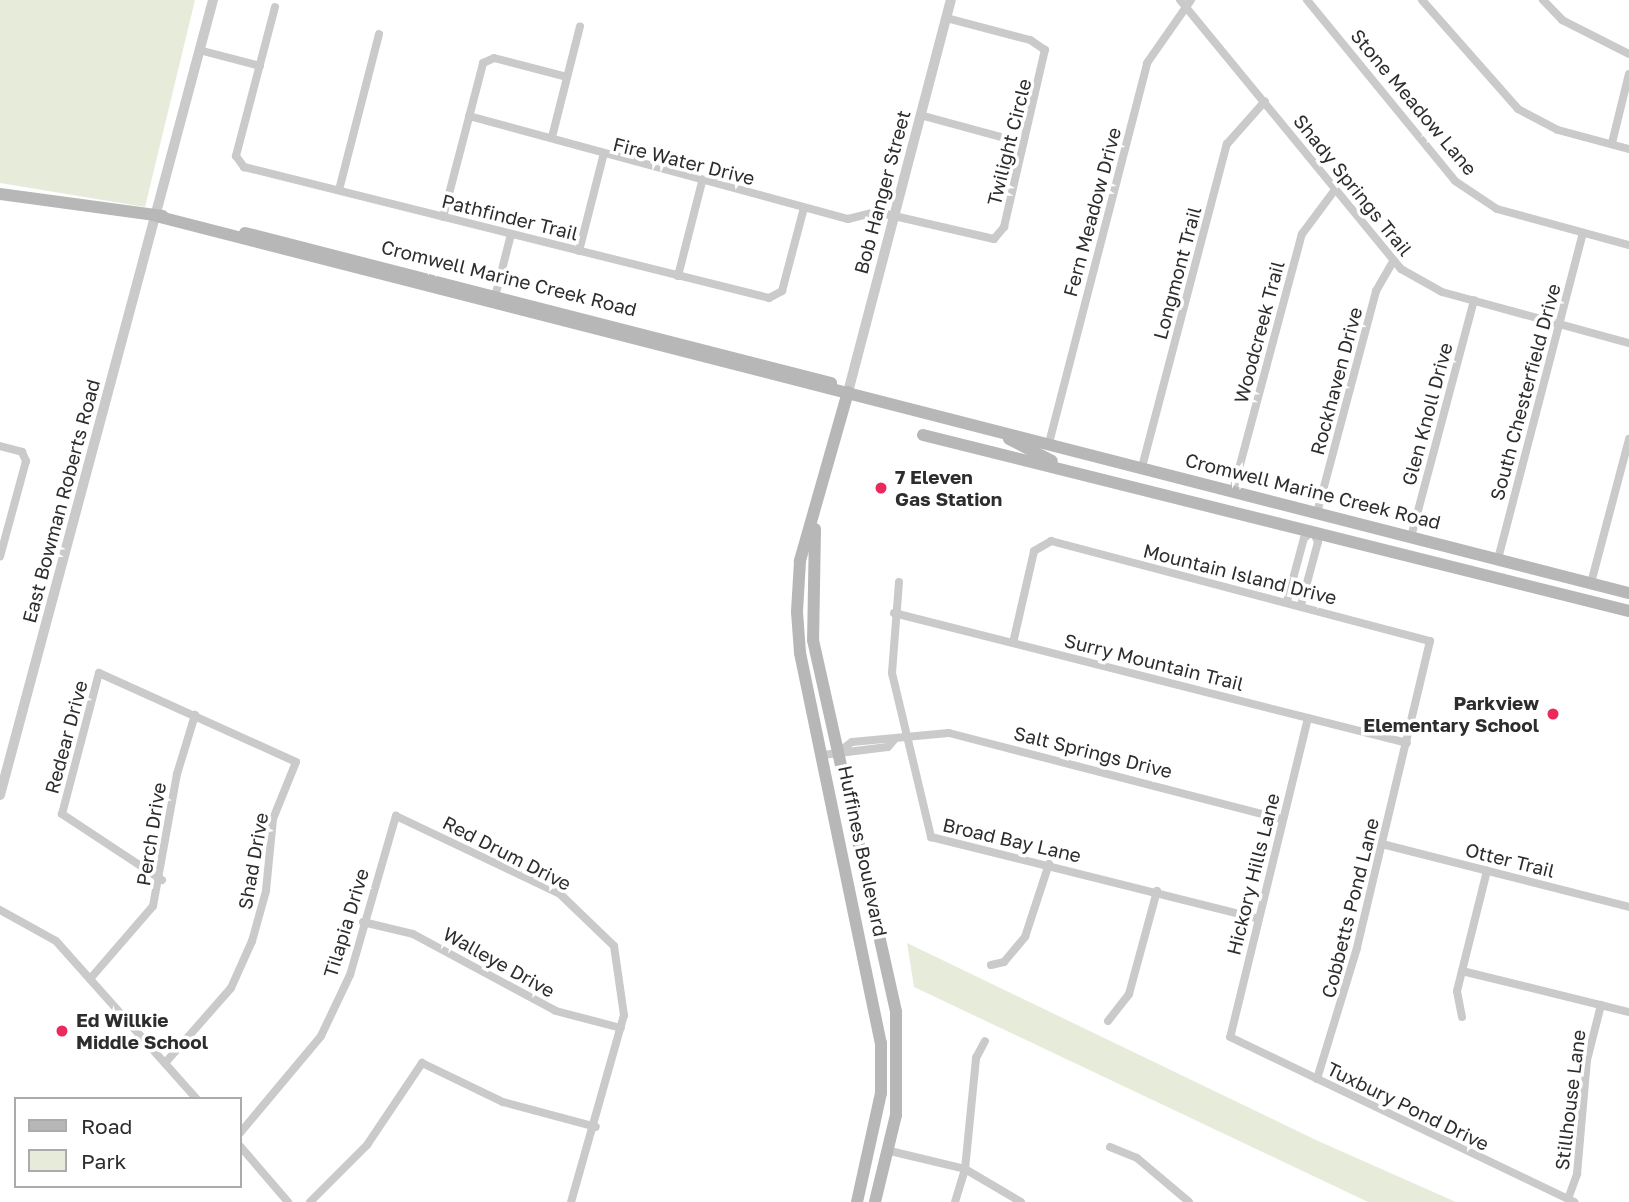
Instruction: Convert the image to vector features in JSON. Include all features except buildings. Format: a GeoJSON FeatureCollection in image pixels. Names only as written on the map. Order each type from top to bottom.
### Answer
{"type":"FeatureCollection","features":[{"type":"Feature","properties":{"kind":"main road","name":"Cromwell Marine Creek Road"},"geometry":{"type":"LineString","coordinates":[[0,194],[156,216],[496,293],[815,374],[848,392]]}},
{"type":"Feature","properties":{"kind":"main road","name":"Cromwell Marine Creek Road"},"geometry":{"type":"LineString","coordinates":[[156,216],[1629,593]]}},
{"type":"Feature","properties":{"kind":"main road","name":"Huffines Boulevard"},"geometry":{"type":"LineString","coordinates":[[848,392],[800,561],[797,612],[881,1043],[881,1093],[857,1202]]}},
{"type":"Feature","properties":{"kind":"main road","name":"Cromwell Marine Creek Road"},"geometry":{"type":"LineString","coordinates":[[987,428],[1072,470]]}},
{"type":"Feature","properties":{"kind":"main road","name":"Cromwell Marine Creek Road"},"geometry":{"type":"LineString","coordinates":[[923,435],[1629,611]]}},
{"type":"Feature","properties":{"kind":"main road","name":"Huffines Boulevard"},"geometry":{"type":"LineString","coordinates":[[816,508],[813,640],[896,1012],[900,1065],[890,1151],[875,1202]]}},
{"type":"Feature","properties":{"kind":"main road"},"geometry":{"type":"LineString","coordinates":[[1313,531],[1317,513]]}},
{"type":"Feature","properties":{"kind":"main road"},"geometry":{"type":"LineString","coordinates":[[1587,600],[1591,583]]}},
{"type":"Feature","properties":{"kind":"street","name":"East Bowman Roberts Road"},"geometry":{"type":"LineString","coordinates":[[1,788],[213,0]]}},
{"type":"Feature","properties":{"kind":"street","name":"Bob Hanger Street"},"geometry":{"type":"LineString","coordinates":[[848,392],[951,0]]}},
{"type":"Feature","properties":{"kind":"street","name":"Stone Meadow Lane"},"geometry":{"type":"LineString","coordinates":[[1307,0],[1455,181],[1497,209],[1629,245]]}},
{"type":"Feature","properties":{"kind":"street"},"geometry":{"type":"LineString","coordinates":[[1422,0],[1518,109],[1558,130],[1629,149]]}},
{"type":"Feature","properties":{"kind":"street"},"geometry":{"type":"LineString","coordinates":[[1543,0],[1562,20],[1629,54]]}},
{"type":"Feature","properties":{"kind":"street","name":"Shady Springs Trail"},"geometry":{"type":"LineString","coordinates":[[1186,2],[1393,262],[1422,283],[1629,343]]}},
{"type":"Feature","properties":{"kind":"street","name":"Fern Meadow Drive"},"geometry":{"type":"LineString","coordinates":[[1049,443],[1147,63],[1186,2]]}},
{"type":"Feature","properties":{"kind":"street"},"geometry":{"type":"LineString","coordinates":[[200,50],[260,66],[275,7]]}},
{"type":"Feature","properties":{"kind":"street","name":"Twilight Circle"},"geometry":{"type":"LineString","coordinates":[[894,215],[998,237],[1023,143],[1045,50],[1030,40],[946,18]]}},
{"type":"Feature","properties":{"kind":"street"},"geometry":{"type":"LineString","coordinates":[[552,137],[580,26]]}},
{"type":"Feature","properties":{"kind":"street"},"geometry":{"type":"LineString","coordinates":[[339,190],[379,34]]}},
{"type":"Feature","properties":{"kind":"street"},"geometry":{"type":"LineString","coordinates":[[443,217],[486,60],[568,77]]}},
{"type":"Feature","properties":{"kind":"street","name":"Pathfinder Trail"},"geometry":{"type":"LineString","coordinates":[[260,66],[238,162],[339,190],[678,276],[777,297],[804,208]]}},
{"type":"Feature","properties":{"kind":"street"},"geometry":{"type":"LineString","coordinates":[[1612,144],[1629,74]]}},
{"type":"Feature","properties":{"kind":"street","name":"Longmont Trail"},"geometry":{"type":"LineString","coordinates":[[1142,467],[1227,145],[1265,100]]}},
{"type":"Feature","properties":{"kind":"street"},"geometry":{"type":"LineString","coordinates":[[920,115],[1023,143]]}},
{"type":"Feature","properties":{"kind":"street","name":"Fire Water Drive"},"geometry":{"type":"LineString","coordinates":[[469,116],[552,137],[603,157],[804,208],[852,219],[877,212],[894,215]]}},
{"type":"Feature","properties":{"kind":"street"},"geometry":{"type":"LineString","coordinates":[[579,251],[603,157]]}},
{"type":"Feature","properties":{"kind":"street"},"geometry":{"type":"LineString","coordinates":[[678,276],[702,182]]}},
{"type":"Feature","properties":{"kind":"street","name":"Woodcreek Trail"},"geometry":{"type":"LineString","coordinates":[[1233,491],[1301,234],[1334,191]]}},
{"type":"Feature","properties":{"kind":"street"},"geometry":{"type":"LineString","coordinates":[[496,293],[511,233]]}},
{"type":"Feature","properties":{"kind":"street","name":"South Chesterfield Drive"},"geometry":{"type":"LineString","coordinates":[[1497,559],[1583,233]]}},
{"type":"Feature","properties":{"kind":"street","name":"Rockhaven Drive"},"geometry":{"type":"LineString","coordinates":[[1317,513],[1376,291],[1393,262]]}},
{"type":"Feature","properties":{"kind":"street","name":"Glen Knoll Drive"},"geometry":{"type":"LineString","coordinates":[[1411,537],[1474,300]]}},
{"type":"Feature","properties":{"kind":"street"},"geometry":{"type":"LineString","coordinates":[[1591,583],[1629,439]]}},
{"type":"Feature","properties":{"kind":"street"},"geometry":{"type":"LineString","coordinates":[[0,446],[22,452],[26,461],[0,557]]}},
{"type":"Feature","properties":{"kind":"street"},"geometry":{"type":"LineString","coordinates":[[1287,601],[1304,538],[1313,531],[1318,541],[1301,605]]}},
{"type":"Feature","properties":{"kind":"street","name":"Mountain Island Drive"},"geometry":{"type":"LineString","coordinates":[[1013,643],[1034,551],[1044,542],[1287,601],[1430,641],[1407,743]]}},
{"type":"Feature","properties":{"kind":"street","name":"Broad Bay Lane"},"geometry":{"type":"LineString","coordinates":[[899,582],[894,613],[892,673],[911,737],[931,837],[1049,864],[1257,918]]}},
{"type":"Feature","properties":{"kind":"street","name":"Surry Mountain Trail"},"geometry":{"type":"LineString","coordinates":[[894,613],[1407,743]]}},
{"type":"Feature","properties":{"kind":"street","name":"Redear Drive"},"geometry":{"type":"LineString","coordinates":[[162,880],[62,814],[99,673],[195,715]]}},
{"type":"Feature","properties":{"kind":"street","name":"Shad Drive"},"geometry":{"type":"LineString","coordinates":[[165,1063],[231,988],[252,941],[266,891],[274,819],[296,762],[195,715]]}},
{"type":"Feature","properties":{"kind":"street","name":"Perch Drive"},"geometry":{"type":"LineString","coordinates":[[90,979],[126,944],[153,906],[162,880],[177,774],[195,715]]}},
{"type":"Feature","properties":{"kind":"street","name":"Hickory Hills Lane"},"geometry":{"type":"LineString","coordinates":[[1230,1037],[1308,718]]}},
{"type":"Feature","properties":{"kind":"street","name":"Salt Springs Drive"},"geometry":{"type":"LineString","coordinates":[[823,755],[839,752],[852,742],[964,735],[1282,819]]}},
{"type":"Feature","properties":{"kind":"street","name":"Cobbetts Pond Lane"},"geometry":{"type":"LineString","coordinates":[[1317,1079],[1407,743]]}},
{"type":"Feature","properties":{"kind":"street","name":"Tilapia Drive"},"geometry":{"type":"LineString","coordinates":[[242,1131],[321,1036],[350,975],[363,922],[396,816]]}},
{"type":"Feature","properties":{"kind":"street","name":"Red Drum Drive"},"geometry":{"type":"LineString","coordinates":[[396,816],[560,894],[592,918],[614,946],[623,986],[621,1028],[596,1127],[572,1202]]}},
{"type":"Feature","properties":{"kind":"street","name":"Otter Trail"},"geometry":{"type":"LineString","coordinates":[[1382,844],[1629,907]]}},
{"type":"Feature","properties":{"kind":"street"},"geometry":{"type":"LineString","coordinates":[[991,965],[1004,962],[1025,937],[1049,864]]}},
{"type":"Feature","properties":{"kind":"street"},"geometry":{"type":"LineString","coordinates":[[1462,1017],[1456,1000],[1488,871]]}},
{"type":"Feature","properties":{"kind":"street"},"geometry":{"type":"LineString","coordinates":[[1108,1021],[1129,994],[1157,891]]}},
{"type":"Feature","properties":{"kind":"street"},"geometry":{"type":"LineString","coordinates":[[0,910],[56,942],[195,1097]]}},
{"type":"Feature","properties":{"kind":"street","name":"Walleye Drive"},"geometry":{"type":"LineString","coordinates":[[363,922],[413,934],[570,1017],[621,1028]]}},
{"type":"Feature","properties":{"kind":"street"},"geometry":{"type":"LineString","coordinates":[[1462,971],[1629,1012]]}},
{"type":"Feature","properties":{"kind":"street","name":"Stillhouse Lane"},"geometry":{"type":"LineString","coordinates":[[1571,1201],[1577,1174],[1587,1060],[1601,1005]]}},
{"type":"Feature","properties":{"kind":"street","name":"Tuxbury Pond Drive"},"geometry":{"type":"LineString","coordinates":[[1230,1037],[1571,1201]]}},
{"type":"Feature","properties":{"kind":"street"},"geometry":{"type":"LineString","coordinates":[[955,1202],[965,1170],[976,1058],[985,1041]]}},
{"type":"Feature","properties":{"kind":"street"},"geometry":{"type":"LineString","coordinates":[[310,1202],[367,1145],[422,1063],[503,1102],[596,1127]]}},
{"type":"Feature","properties":{"kind":"street"},"geometry":{"type":"LineString","coordinates":[[1110,1147],[1137,1158],[1189,1202]]}},
{"type":"Feature","properties":{"kind":"street"},"geometry":{"type":"LineString","coordinates":[[242,1148],[288,1202]]}},
{"type":"Feature","properties":{"kind":"street"},"geometry":{"type":"LineString","coordinates":[[890,1151],[965,1170],[1021,1202]]}},
{"type":"Feature","properties":{"kind":"green space"},"geometry":{"type":"Polygon","coordinates":[[[0,0],[195,0],[145,207],[0,183],[0,0]]]}},
{"type":"Feature","properties":{"kind":"green space"},"geometry":{"type":"Polygon","coordinates":[[[907,943],[1316,1140],[1456,1202],[1368,1202],[914,987],[907,943]]]}},
{"type":"Feature","properties":{"kind":"place","name":"7 Eleven Gas Station"},"geometry":{"type":"Point","coordinates":[881,488]}},
{"type":"Feature","properties":{"kind":"place","name":"Parkview Elementary School"},"geometry":{"type":"Point","coordinates":[1553,714]}},
{"type":"Feature","properties":{"kind":"place","name":"Ed Willkie Middle School"},"geometry":{"type":"Point","coordinates":[62,1031]}}]}
